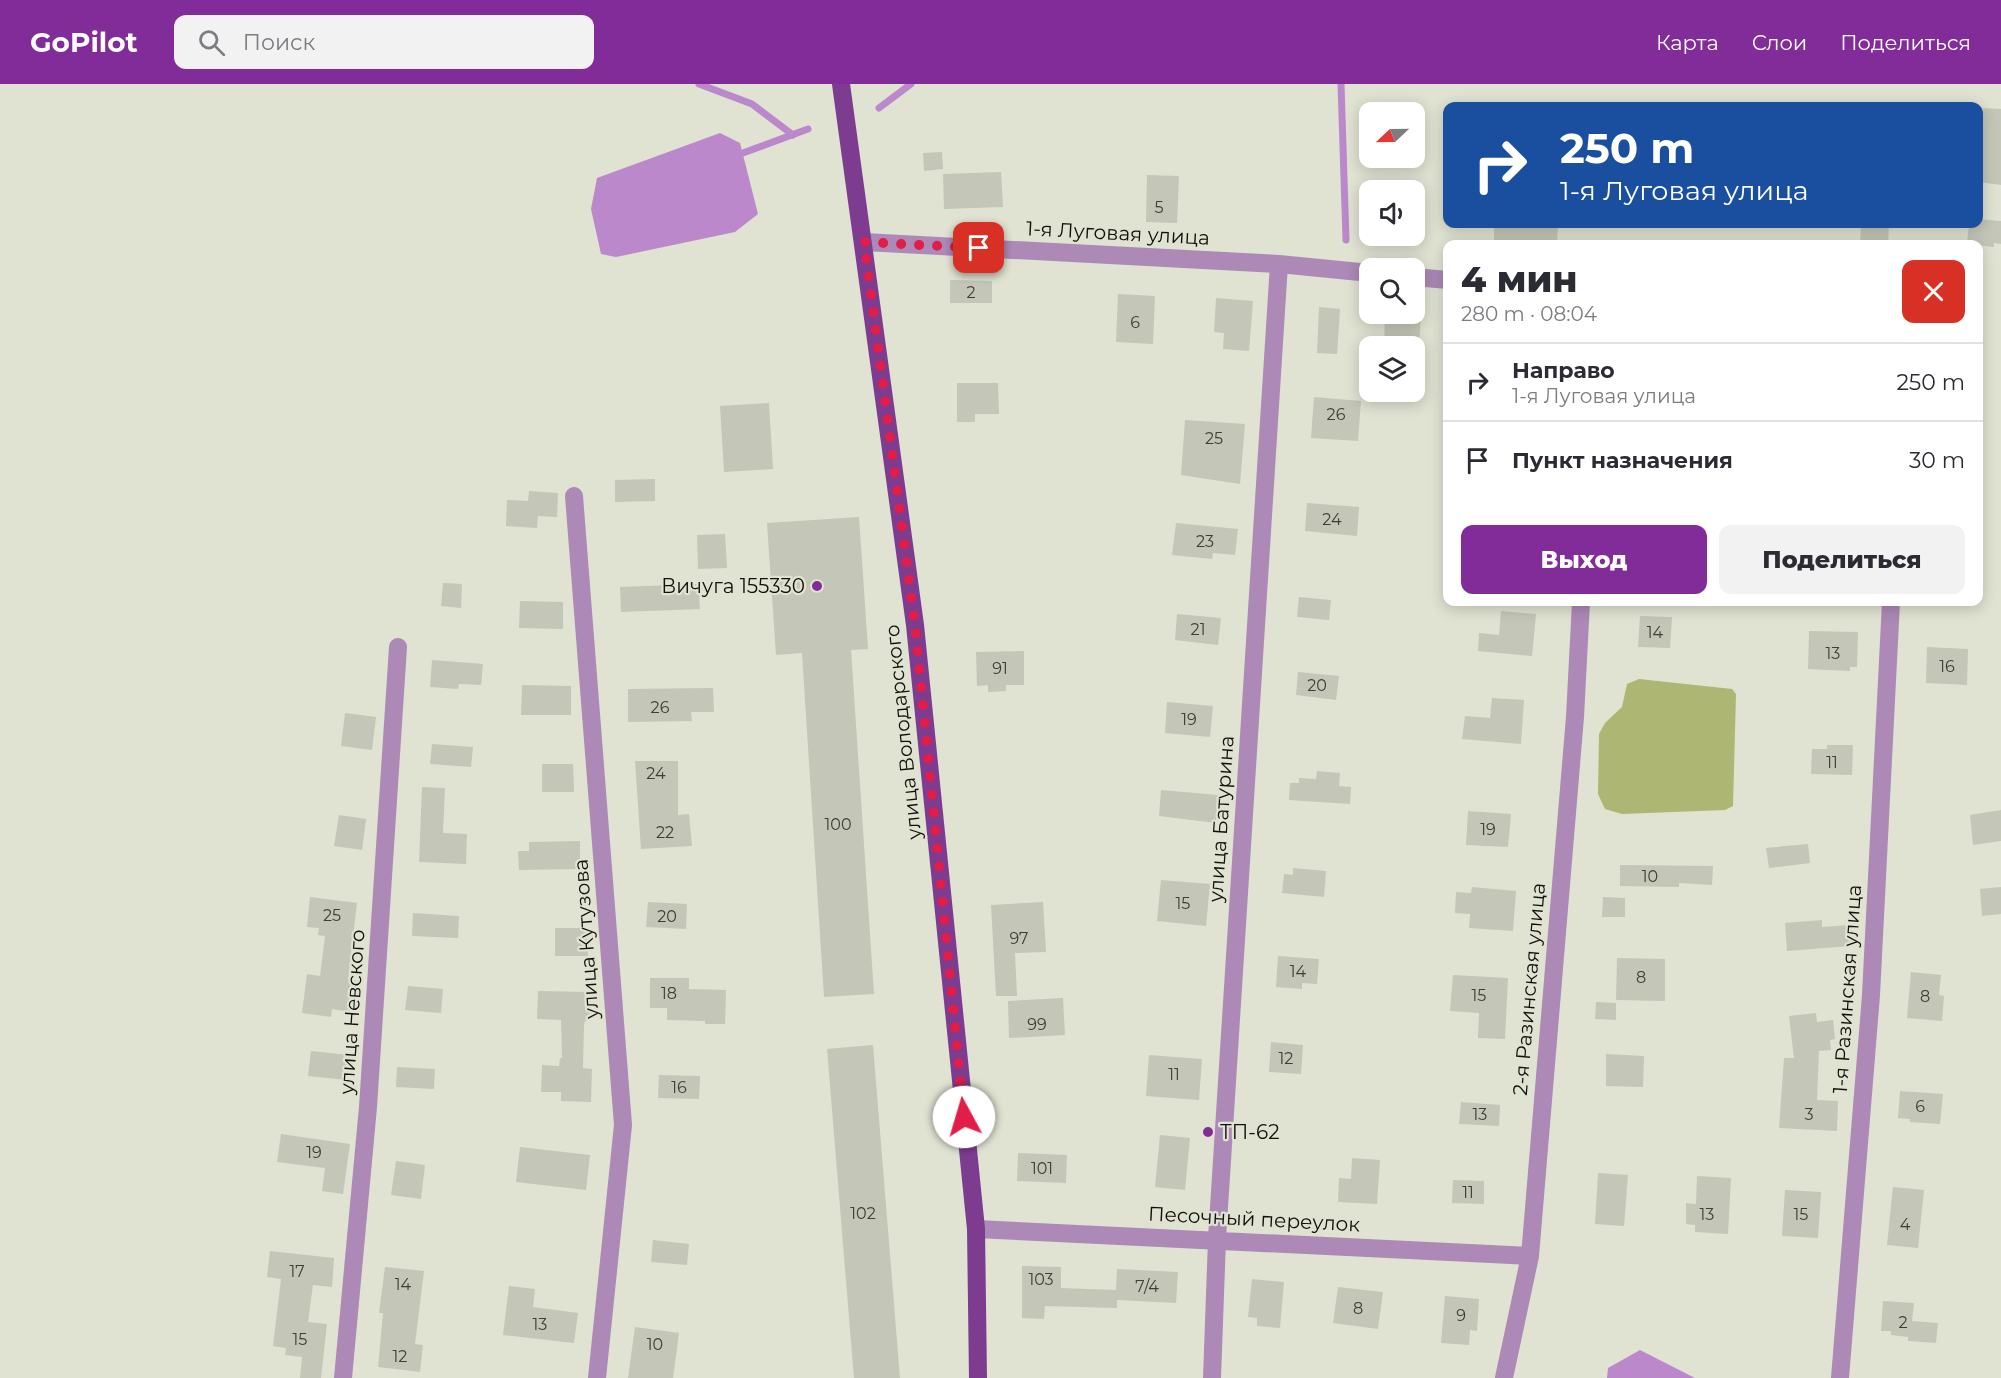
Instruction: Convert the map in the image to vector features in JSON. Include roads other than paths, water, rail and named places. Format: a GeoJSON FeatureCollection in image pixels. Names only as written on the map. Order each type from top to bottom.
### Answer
{"type":"FeatureCollection","features":[{"type":"Feature","properties":{"kind":"main road","name":"улица Володарского"},"geometry":{"type":"LineString","coordinates":[[841,84],[915,625],[976,1229],[978,1378]]}},
{"type":"Feature","properties":{"kind":"street","name":"1-я Луговая улица"},"geometry":{"type":"LineString","coordinates":[[864,242],[1280,264],[1359,272]]}},
{"type":"Feature","properties":{"kind":"street","name":"улица Батурина"},"geometry":{"type":"LineString","coordinates":[[1212,1378],[1217,1239],[1280,264]]}},
{"type":"Feature","properties":{"kind":"street"},"geometry":{"type":"LineString","coordinates":[[1425,278],[1443,280]]}},
{"type":"Feature","properties":{"kind":"street","name":"улица Кутузова"},"geometry":{"type":"LineString","coordinates":[[574,496],[623,1125],[597,1378]]}},
{"type":"Feature","properties":{"kind":"street","name":"2-я Разинская улица"},"geometry":{"type":"LineString","coordinates":[[1504,1378],[1530,1256],[1574,728],[1581,606]]}},
{"type":"Feature","properties":{"kind":"street","name":"1-я Разинская улица"},"geometry":{"type":"LineString","coordinates":[[1840,1378],[1871,996],[1891,606]]}},
{"type":"Feature","properties":{"kind":"street","name":"улица Невского"},"geometry":{"type":"LineString","coordinates":[[343,1378],[369,1095],[398,647]]}},
{"type":"Feature","properties":{"kind":"street","name":"Песочный переулок"},"geometry":{"type":"LineString","coordinates":[[976,1229],[1530,1256]]}},
{"type":"Feature","properties":{"kind":"waterway"},"geometry":{"type":"LineString","coordinates":[[699,84],[752,104],[793,135]]}},
{"type":"Feature","properties":{"kind":"waterway"},"geometry":{"type":"LineString","coordinates":[[879,108],[911,84]]}},
{"type":"Feature","properties":{"kind":"waterway"},"geometry":{"type":"LineString","coordinates":[[1341,84],[1346,240]]}},
{"type":"Feature","properties":{"kind":"waterway"},"geometry":{"type":"LineString","coordinates":[[743,153],[808,129]]}},
{"type":"Feature","properties":{"kind":"place","name":"Вичуга 155330"},"geometry":{"type":"Point","coordinates":[817,586]}},
{"type":"Feature","properties":{"kind":"place","name":"ТП-62"},"geometry":{"type":"Point","coordinates":[1208,1132]}}]}
